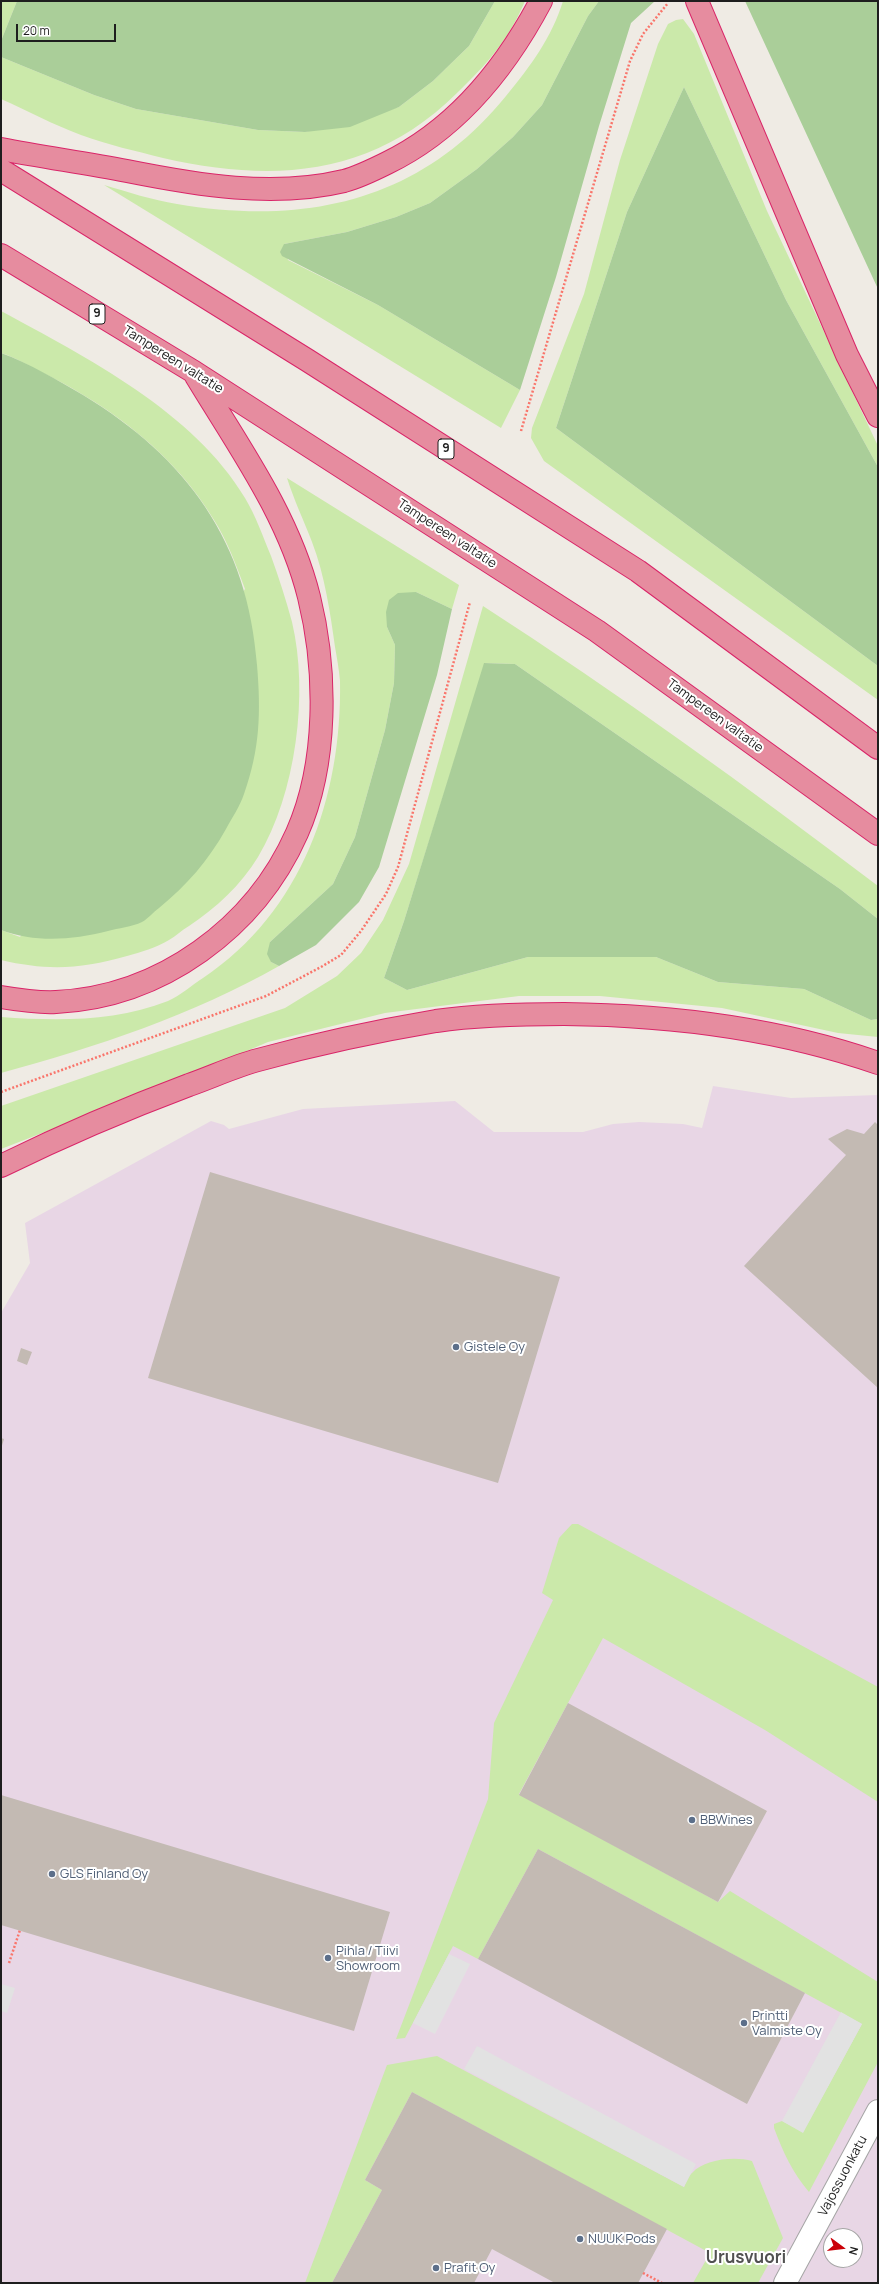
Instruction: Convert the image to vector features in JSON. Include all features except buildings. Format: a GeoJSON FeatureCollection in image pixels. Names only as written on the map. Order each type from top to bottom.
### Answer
{"type":"FeatureCollection","features":[{"type":"Feature","properties":{"kind":"highway"},"geometry":{"type":"LineString","coordinates":[[1,149],[160,179],[224,187],[296,188],[343,181],[364,174],[404,155],[426,142],[444,128],[482,90],[501,68],[541,1]]}},
{"type":"Feature","properties":{"kind":"highway"},"geometry":{"type":"LineString","coordinates":[[697,1],[847,355],[878,416]]}},
{"type":"Feature","properties":{"kind":"highway","name":"9"},"geometry":{"type":"LineString","coordinates":[[1,170],[300,356],[638,571],[878,748]]}},
{"type":"Feature","properties":{"kind":"highway","name":"Tampereen valtatie"},"geometry":{"type":"LineString","coordinates":[[1,255],[194,372],[597,631],[878,834]]}},
{"type":"Feature","properties":{"kind":"highway"},"geometry":{"type":"LineString","coordinates":[[1,997],[42,1002],[86,998],[133,987],[173,969],[213,942],[232,927],[251,905],[278,869],[298,832],[304,814],[319,740],[322,688],[318,642],[309,596],[297,558],[277,512],[194,372]]}},
{"type":"Feature","properties":{"kind":"highway"},"geometry":{"type":"LineString","coordinates":[[1,1166],[39,1147],[139,1104],[256,1060],[359,1036],[438,1021],[523,1014],[594,1015],[674,1020],[751,1030],[834,1047],[878,1063]]}},
{"type":"Feature","properties":{"kind":"street","name":"Vajossuonkatu"},"geometry":{"type":"LineString","coordinates":[[785,2283],[878,2111]]}},
{"type":"Feature","properties":{"kind":"path"},"geometry":{"type":"LineString","coordinates":[[521,430],[630,61],[643,34],[670,1]]}},
{"type":"Feature","properties":{"kind":"path"},"geometry":{"type":"LineString","coordinates":[[1,1092],[266,996],[341,954],[361,931],[386,894],[398,866],[470,602]]}},
{"type":"Feature","properties":{"kind":"path"},"geometry":{"type":"LineString","coordinates":[[9,1963],[20,1930]]}},
{"type":"Feature","properties":{"kind":"path"},"geometry":{"type":"LineString","coordinates":[[644,2273],[662,2283]]}},
{"type":"Feature","properties":{"kind":"shaded area"},"geometry":{"type":"Polygon","coordinates":[[[713,1086],[791,1098],[878,1095],[878,2283],[1,2283],[1,1313],[30,1263],[25,1223],[211,1121],[224,1125],[229,1129],[303,1109],[455,1101],[494,1132],[583,1132],[613,1124],[639,1122],[683,1124],[702,1128],[713,1086]]]}},
{"type":"Feature","properties":{"kind":"shaded area"},"geometry":{"type":"Polygon","coordinates":[[[449,1954],[470,1964],[435,2034],[413,2023],[449,1954]]]}},
{"type":"Feature","properties":{"kind":"shaded area"},"geometry":{"type":"Polygon","coordinates":[[[1,1984],[15,1988],[7,2013],[1,2011],[1,1984]]]}},
{"type":"Feature","properties":{"kind":"shaded area"},"geometry":{"type":"Polygon","coordinates":[[[841,2012],[862,2024],[803,2133],[782,2121],[841,2012]]]}},
{"type":"Feature","properties":{"kind":"shaded area"},"geometry":{"type":"Polygon","coordinates":[[[477,2046],[696,2164],[684,2187],[464,2069],[477,2046]]]}},
{"type":"Feature","properties":{"kind":"green space"},"geometry":{"type":"Polygon","coordinates":[[[1,1],[17,1],[1,41],[1,1]]]}},
{"type":"Feature","properties":{"kind":"green space"},"geometry":{"type":"Polygon","coordinates":[[[17,1],[495,1],[469,46],[433,81],[399,107],[350,127],[305,132],[258,130],[136,109],[94,95],[1,57],[1,41],[17,1]]]}},
{"type":"Feature","properties":{"kind":"green space"},"geometry":{"type":"Polygon","coordinates":[[[495,1],[525,1],[512,28],[496,51],[457,93],[425,121],[391,142],[356,157],[320,166],[282,171],[244,170],[204,166],[163,158],[91,139],[1,99],[1,57],[94,95],[136,109],[258,130],[305,132],[399,107],[433,81],[469,46],[495,1]]]}},
{"type":"Feature","properties":{"kind":"green space"},"geometry":{"type":"Polygon","coordinates":[[[563,1],[599,1],[588,16],[542,105],[513,137],[477,169],[430,203],[396,217],[347,232],[284,244],[288,260],[378,305],[520,390],[501,428],[104,185],[149,198],[177,204],[225,210],[271,211],[315,207],[358,198],[399,182],[437,160],[473,132],[506,96],[539,51],[553,27],[563,1]]]}},
{"type":"Feature","properties":{"kind":"green space"},"geometry":{"type":"Polygon","coordinates":[[[599,1],[655,1],[631,23],[599,126],[556,277],[520,390],[378,305],[282,256],[280,252],[284,244],[347,232],[396,217],[430,203],[477,169],[513,137],[542,105],[588,16],[599,1]]]}},
{"type":"Feature","properties":{"kind":"green space"},"geometry":{"type":"Polygon","coordinates":[[[745,1],[878,1],[878,289],[745,1]]]}},
{"type":"Feature","properties":{"kind":"green space"},"geometry":{"type":"Polygon","coordinates":[[[683,19],[694,34],[767,211],[878,446],[878,467],[786,300],[684,87],[627,212],[556,428],[878,666],[878,700],[544,461],[531,438],[532,428],[584,294],[620,160],[658,44],[668,24],[676,20],[683,19]]]}},
{"type":"Feature","properties":{"kind":"green space"},"geometry":{"type":"Polygon","coordinates":[[[684,87],[786,300],[878,467],[878,666],[556,428],[627,212],[684,87]]]}},
{"type":"Feature","properties":{"kind":"green space"},"geometry":{"type":"Polygon","coordinates":[[[1,311],[68,348],[136,390],[168,413],[197,439],[223,467],[245,498],[253,512],[262,534],[274,564],[292,622],[297,650],[299,711],[296,742],[290,774],[282,804],[271,832],[258,857],[244,877],[218,904],[169,940],[154,948],[95,964],[49,967],[18,964],[1,960],[1,930],[20,937],[245,589],[228,545],[219,528],[199,497],[162,455],[141,436],[96,403],[72,388],[19,360],[1,353],[1,311]]]}},
{"type":"Feature","properties":{"kind":"green space"},"geometry":{"type":"Polygon","coordinates":[[[1,353],[53,378],[83,395],[120,420],[153,446],[181,476],[206,508],[225,542],[241,580],[251,621],[257,665],[259,715],[253,762],[249,778],[236,812],[212,852],[179,890],[142,922],[95,934],[68,938],[54,939],[27,937],[1,930],[1,353]]]}},
{"type":"Feature","properties":{"kind":"green space"},"geometry":{"type":"Polygon","coordinates":[[[287,478],[459,585],[452,609],[416,592],[387,627],[395,645],[394,683],[385,730],[355,837],[333,884],[270,942],[271,962],[279,966],[246,984],[178,1015],[108,1041],[1,1073],[1,1017],[64,1019],[106,1016],[148,1008],[172,999],[203,978],[237,951],[266,920],[290,886],[309,848],[324,809],[333,767],[339,724],[340,681],[324,581],[317,555],[287,478]]]}},
{"type":"Feature","properties":{"kind":"green space"},"geometry":{"type":"Polygon","coordinates":[[[416,592],[452,609],[437,675],[379,867],[359,902],[316,945],[279,966],[271,962],[267,954],[270,942],[333,884],[355,837],[385,730],[394,683],[395,645],[387,627],[386,612],[389,600],[398,593],[416,592]]]}},
{"type":"Feature","properties":{"kind":"green space"},"geometry":{"type":"Polygon","coordinates":[[[483,606],[584,673],[683,742],[878,886],[878,919],[840,889],[515,664],[485,663],[404,921],[384,978],[407,990],[528,957],[656,957],[718,982],[804,989],[871,1020],[878,1019],[878,1037],[838,1033],[722,1008],[600,996],[519,996],[385,1013],[268,1042],[171,1083],[1,1149],[1,1106],[285,1008],[337,976],[361,953],[383,920],[409,864],[483,606]]]}},
{"type":"Feature","properties":{"kind":"green space"},"geometry":{"type":"Polygon","coordinates":[[[484,663],[515,664],[840,889],[878,919],[878,1019],[871,1020],[804,989],[718,982],[656,957],[528,957],[407,990],[384,978],[404,921],[484,663]]]}},
{"type":"Feature","properties":{"kind":"green space"},"geometry":{"type":"Polygon","coordinates":[[[572,1524],[578,1524],[878,1687],[878,1802],[765,1730],[603,1638],[519,1794],[718,1902],[730,1891],[878,1982],[878,2062],[809,2192],[788,2162],[777,2137],[774,2124],[782,2121],[803,2132],[862,2024],[538,1849],[478,1959],[453,1946],[405,2038],[396,2039],[488,1799],[494,1723],[553,1600],[542,1593],[559,1538],[572,1524]]]}},
{"type":"Feature","properties":{"kind":"green space"},"geometry":{"type":"Polygon","coordinates":[[[437,2056],[684,2187],[691,2174],[697,2168],[704,2165],[729,2159],[752,2161],[783,2238],[758,2283],[693,2283],[710,2253],[412,2092],[365,2180],[382,2190],[332,2283],[305,2283],[387,2065],[437,2056]]]}},
{"type":"Feature","properties":{"kind":"place","name":"Gistele Oy"},"geometry":{"type":"Point","coordinates":[456,1347]}},
{"type":"Feature","properties":{"kind":"place","name":"BBWines"},"geometry":{"type":"Point","coordinates":[692,1820]}},
{"type":"Feature","properties":{"kind":"place","name":"GLS Finland Oy"},"geometry":{"type":"Point","coordinates":[52,1874]}},
{"type":"Feature","properties":{"kind":"place","name":"Pihla / Tiivi Showroom"},"geometry":{"type":"Point","coordinates":[328,1958]}},
{"type":"Feature","properties":{"kind":"place","name":"Printti Valmiste Oy"},"geometry":{"type":"Point","coordinates":[744,2023]}},
{"type":"Feature","properties":{"kind":"place","name":"NUUK Pods"},"geometry":{"type":"Point","coordinates":[580,2239]}},
{"type":"Feature","properties":{"kind":"place","name":"Prafit Oy"},"geometry":{"type":"Point","coordinates":[436,2268]}},
{"type":"Feature","properties":{"kind":"district","name":"Urusvuori"},"geometry":{"type":"Point","coordinates":[746,2258]}}]}
